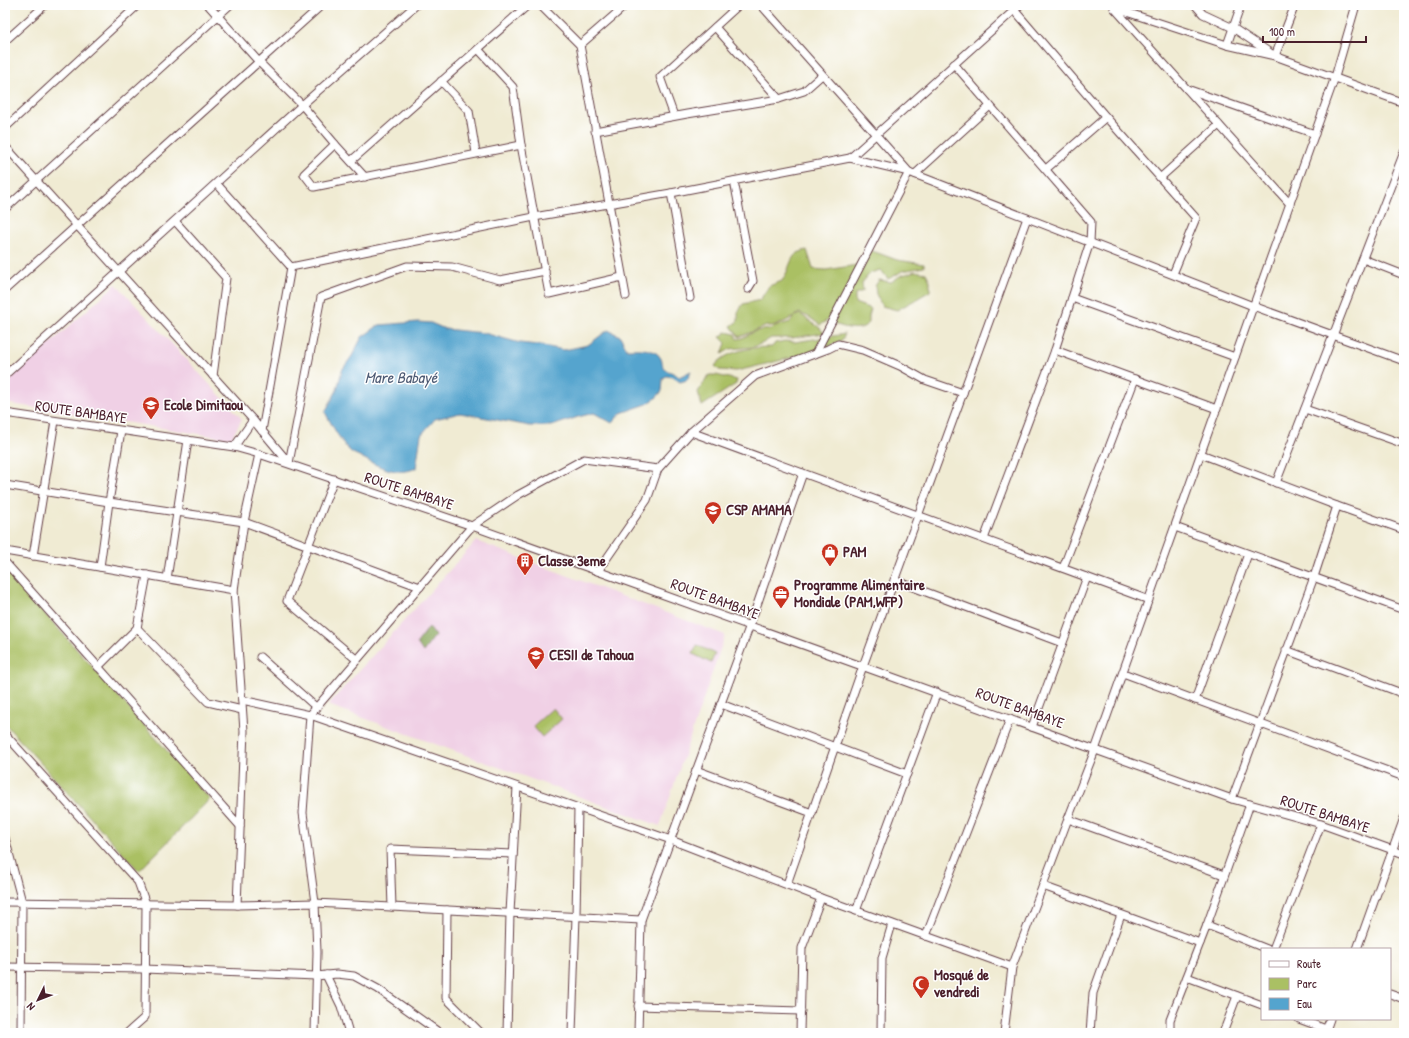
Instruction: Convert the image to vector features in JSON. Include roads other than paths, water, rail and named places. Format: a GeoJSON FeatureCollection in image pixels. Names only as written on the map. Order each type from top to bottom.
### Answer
{"type":"FeatureCollection","features":[{"type":"Feature","properties":{"kind":"street"},"geometry":{"type":"LineString","coordinates":[[5,41],[45,5]]}},
{"type":"Feature","properties":{"kind":"street"},"geometry":{"type":"LineString","coordinates":[[5,128],[138,5]]}},
{"type":"Feature","properties":{"kind":"street"},"geometry":{"type":"LineString","coordinates":[[208,5],[259,62],[302,105],[365,177]]}},
{"type":"Feature","properties":{"kind":"street"},"geometry":{"type":"LineString","coordinates":[[5,209],[230,5]]}},
{"type":"Feature","properties":{"kind":"street"},"geometry":{"type":"LineString","coordinates":[[5,290],[322,5]]}},
{"type":"Feature","properties":{"kind":"street"},"geometry":{"type":"LineString","coordinates":[[5,375],[217,184],[302,105],[416,5]]}},
{"type":"Feature","properties":{"kind":"street"},"geometry":{"type":"LineString","coordinates":[[351,162],[528,5]]}},
{"type":"Feature","properties":{"kind":"street"},"geometry":{"type":"LineString","coordinates":[[540,5],[580,45],[626,296]]}},
{"type":"Feature","properties":{"kind":"street"},"geometry":{"type":"LineString","coordinates":[[580,45],[626,5]]}},
{"type":"Feature","properties":{"kind":"street"},"geometry":{"type":"LineString","coordinates":[[674,116],[660,77],[739,5]]}},
{"type":"Feature","properties":{"kind":"street"},"geometry":{"type":"LineString","coordinates":[[761,5],[822,75],[912,173]]}},
{"type":"Feature","properties":{"kind":"street"},"geometry":{"type":"LineString","coordinates":[[1195,5],[1203,14],[1233,28],[1275,56]]}},
{"type":"Feature","properties":{"kind":"street"},"geometry":{"type":"LineString","coordinates":[[1227,45],[1241,5]]}},
{"type":"Feature","properties":{"kind":"street"},"geometry":{"type":"LineString","coordinates":[[1275,56],[1295,5]]}},
{"type":"Feature","properties":{"kind":"street"},"geometry":{"type":"LineString","coordinates":[[1004,1033],[1012,967],[1068,819],[1096,750],[1335,77],[1356,5]]}},
{"type":"Feature","properties":{"kind":"street"},"geometry":{"type":"LineString","coordinates":[[850,158],[1015,7],[1106,117],[1196,218],[1173,274]]}},
{"type":"Feature","properties":{"kind":"street"},"geometry":{"type":"LineString","coordinates":[[1113,7],[1227,45],[1275,56],[1404,103]]}},
{"type":"Feature","properties":{"kind":"street"},"geometry":{"type":"LineString","coordinates":[[1113,7],[1290,204]]}},
{"type":"Feature","properties":{"kind":"street"},"geometry":{"type":"LineString","coordinates":[[715,27],[779,99]]}},
{"type":"Feature","properties":{"kind":"street"},"geometry":{"type":"LineString","coordinates":[[478,49],[513,87],[534,217],[549,294],[622,277]]}},
{"type":"Feature","properties":{"kind":"street"},"geometry":{"type":"LineString","coordinates":[[954,64],[1091,222],[1090,242],[1055,350],[984,539]]}},
{"type":"Feature","properties":{"kind":"street"},"geometry":{"type":"LineString","coordinates":[[595,131],[674,116],[779,99],[804,91],[822,75]]}},
{"type":"Feature","properties":{"kind":"street"},"geometry":{"type":"LineString","coordinates":[[441,81],[469,111],[476,153]]}},
{"type":"Feature","properties":{"kind":"street"},"geometry":{"type":"LineString","coordinates":[[1186,88],[1315,134]]}},
{"type":"Feature","properties":{"kind":"street"},"geometry":{"type":"LineString","coordinates":[[815,354],[912,173],[990,106]]}},
{"type":"Feature","properties":{"kind":"street"},"geometry":{"type":"LineString","coordinates":[[1046,170],[1106,117]]}},
{"type":"Feature","properties":{"kind":"street"},"geometry":{"type":"LineString","coordinates":[[1160,178],[1219,126]]}},
{"type":"Feature","properties":{"kind":"street"},"geometry":{"type":"LineString","coordinates":[[335,144],[304,174],[314,187],[476,153],[522,145]]}},
{"type":"Feature","properties":{"kind":"street"},"geometry":{"type":"LineString","coordinates":[[5,146],[253,420],[289,463]]}},
{"type":"Feature","properties":{"kind":"street"},"geometry":{"type":"LineString","coordinates":[[1276,483],[1404,152]]}},
{"type":"Feature","properties":{"kind":"street"},"geometry":{"type":"LineString","coordinates":[[291,267],[534,217],[671,193],[850,158],[912,173],[1254,306],[1404,361]]}},
{"type":"Feature","properties":{"kind":"street"},"geometry":{"type":"LineString","coordinates":[[734,181],[753,280],[748,289]]}},
{"type":"Feature","properties":{"kind":"street"},"geometry":{"type":"LineString","coordinates":[[217,184],[291,267]]}},
{"type":"Feature","properties":{"kind":"street"},"geometry":{"type":"LineString","coordinates":[[671,193],[690,298]]}},
{"type":"Feature","properties":{"kind":"street"},"geometry":{"type":"LineString","coordinates":[[787,884],[863,666],[1027,218]]}},
{"type":"Feature","properties":{"kind":"street"},"geometry":{"type":"LineString","coordinates":[[175,221],[226,278],[213,376]]}},
{"type":"Feature","properties":{"kind":"street"},"geometry":{"type":"LineString","coordinates":[[1363,260],[1404,275]]}},
{"type":"Feature","properties":{"kind":"street"},"geometry":{"type":"LineString","coordinates":[[289,463],[321,296],[407,266],[452,268],[500,280],[545,271]]}},
{"type":"Feature","properties":{"kind":"street"},"geometry":{"type":"LineString","coordinates":[[262,431],[291,267]]}},
{"type":"Feature","properties":{"kind":"street"},"geometry":{"type":"LineString","coordinates":[[1072,298],[1235,357]]}},
{"type":"Feature","properties":{"kind":"street"},"geometry":{"type":"LineString","coordinates":[[598,571],[647,500],[658,469],[691,432],[755,376],[838,344],[857,349],[900,366],[925,380],[963,393]]}},
{"type":"Feature","properties":{"kind":"street"},"geometry":{"type":"LineString","coordinates":[[1055,350],[1217,409]]}},
{"type":"Feature","properties":{"kind":"street"},"geometry":{"type":"LineString","coordinates":[[1063,568],[1135,379]]}},
{"type":"Feature","properties":{"kind":"street"},"geometry":{"type":"LineString","coordinates":[[1305,409],[1404,444]]}},
{"type":"Feature","properties":{"kind":"street","name":"ROUTE BAMBAYE"},"geometry":{"type":"LineString","coordinates":[[5,413],[234,447],[289,463],[472,526],[750,625],[1232,799],[1321,824],[1404,854]]}},
{"type":"Feature","properties":{"kind":"street"},"geometry":{"type":"LineString","coordinates":[[234,447],[253,420]]}},
{"type":"Feature","properties":{"kind":"street"},"geometry":{"type":"LineString","coordinates":[[33,556],[55,421]]}},
{"type":"Feature","properties":{"kind":"street"},"geometry":{"type":"LineString","coordinates":[[100,567],[121,431]]}},
{"type":"Feature","properties":{"kind":"street"},"geometry":{"type":"LineString","coordinates":[[691,432],[1149,600]]}},
{"type":"Feature","properties":{"kind":"street"},"geometry":{"type":"LineString","coordinates":[[167,579],[188,440]]}},
{"type":"Feature","properties":{"kind":"street"},"geometry":{"type":"LineString","coordinates":[[237,905],[244,731],[234,590],[244,522],[259,454]]}},
{"type":"Feature","properties":{"kind":"street"},"geometry":{"type":"LineString","coordinates":[[1201,454],[1404,530]]}},
{"type":"Feature","properties":{"kind":"street"},"geometry":{"type":"LineString","coordinates":[[315,1033],[317,952],[315,903],[303,813],[310,715],[472,526],[518,494],[584,459],[658,469]]}},
{"type":"Feature","properties":{"kind":"street"},"geometry":{"type":"LineString","coordinates":[[638,1033],[641,920],[750,625],[803,473]]}},
{"type":"Feature","properties":{"kind":"street"},"geometry":{"type":"LineString","coordinates":[[334,479],[287,601],[357,660]]}},
{"type":"Feature","properties":{"kind":"street"},"geometry":{"type":"LineString","coordinates":[[5,485],[244,522],[308,547],[420,587]]}},
{"type":"Feature","properties":{"kind":"street"},"geometry":{"type":"LineString","coordinates":[[1232,799],[1314,577],[1337,506]]}},
{"type":"Feature","properties":{"kind":"street"},"geometry":{"type":"LineString","coordinates":[[1175,527],[1404,610]]}},
{"type":"Feature","properties":{"kind":"street"},"geometry":{"type":"LineString","coordinates":[[5,551],[234,590]]}},
{"type":"Feature","properties":{"kind":"street"},"geometry":{"type":"LineString","coordinates":[[1195,700],[1248,554]]}},
{"type":"Feature","properties":{"kind":"street"},"geometry":{"type":"LineString","coordinates":[[5,562],[240,826]]}},
{"type":"Feature","properties":{"kind":"street"},"geometry":{"type":"LineString","coordinates":[[98,667],[137,628],[147,575]]}},
{"type":"Feature","properties":{"kind":"street"},"geometry":{"type":"LineString","coordinates":[[1032,727],[1087,577]]}},
{"type":"Feature","properties":{"kind":"street"},"geometry":{"type":"LineString","coordinates":[[894,580],[1062,643]]}},
{"type":"Feature","properties":{"kind":"street"},"geometry":{"type":"LineString","coordinates":[[137,628],[208,702],[242,710]]}},
{"type":"Feature","properties":{"kind":"street"},"geometry":{"type":"LineString","coordinates":[[1286,650],[1404,694]]}},
{"type":"Feature","properties":{"kind":"street"},"geometry":{"type":"LineString","coordinates":[[260,657],[317,708]]}},
{"type":"Feature","properties":{"kind":"street"},"geometry":{"type":"LineString","coordinates":[[1123,673],[1404,777]]}},
{"type":"Feature","properties":{"kind":"street"},"geometry":{"type":"LineString","coordinates":[[856,911],[937,692]]}},
{"type":"Feature","properties":{"kind":"street"},"geometry":{"type":"LineString","coordinates":[[242,700],[310,715],[671,840],[821,898],[1012,967]]}},
{"type":"Feature","properties":{"kind":"street"},"geometry":{"type":"LineString","coordinates":[[720,704],[907,774]]}},
{"type":"Feature","properties":{"kind":"street"},"geometry":{"type":"LineString","coordinates":[[926,936],[1010,719]]}},
{"type":"Feature","properties":{"kind":"street"},"geometry":{"type":"LineString","coordinates":[[5,734],[138,882],[146,904],[144,969],[145,1017],[127,1033]]}},
{"type":"Feature","properties":{"kind":"street"},"geometry":{"type":"LineString","coordinates":[[696,770],[812,812]]}},
{"type":"Feature","properties":{"kind":"street"},"geometry":{"type":"LineString","coordinates":[[506,1033],[510,913],[517,787]]}},
{"type":"Feature","properties":{"kind":"street"},"geometry":{"type":"LineString","coordinates":[[1170,1033],[1170,1020],[1207,925],[1250,804]]}},
{"type":"Feature","properties":{"kind":"street"},"geometry":{"type":"LineString","coordinates":[[572,1033],[578,808]]}},
{"type":"Feature","properties":{"kind":"street"},"geometry":{"type":"LineString","coordinates":[[1357,948],[1404,818]]}},
{"type":"Feature","properties":{"kind":"street"},"geometry":{"type":"LineString","coordinates":[[1068,819],[1224,875]]}},
{"type":"Feature","properties":{"kind":"street"},"geometry":{"type":"LineString","coordinates":[[1273,948],[1321,824]]}},
{"type":"Feature","properties":{"kind":"street"},"geometry":{"type":"LineString","coordinates":[[5,838],[22,902],[21,1033]]}},
{"type":"Feature","properties":{"kind":"street"},"geometry":{"type":"LineString","coordinates":[[392,907],[390,849],[513,854]]}},
{"type":"Feature","properties":{"kind":"street"},"geometry":{"type":"LineString","coordinates":[[1043,886],[1200,943]]}},
{"type":"Feature","properties":{"kind":"street"},"geometry":{"type":"LineString","coordinates":[[800,1033],[802,948],[821,898]]}},
{"type":"Feature","properties":{"kind":"street"},"geometry":{"type":"LineString","coordinates":[[5,902],[237,905],[315,903],[641,920]]}},
{"type":"Feature","properties":{"kind":"street"},"geometry":{"type":"LineString","coordinates":[[447,910],[446,998],[481,1033]]}},
{"type":"Feature","properties":{"kind":"street"},"geometry":{"type":"LineString","coordinates":[[1090,1033],[1093,993],[1121,915]]}},
{"type":"Feature","properties":{"kind":"street"},"geometry":{"type":"LineString","coordinates":[[881,1033],[882,958],[892,924]]}},
{"type":"Feature","properties":{"kind":"street"},"geometry":{"type":"LineString","coordinates":[[1207,925],[1264,948]]}},
{"type":"Feature","properties":{"kind":"street"},"geometry":{"type":"LineString","coordinates":[[5,967],[144,969],[316,976],[337,974],[354,976],[378,989],[440,1033]]}},
{"type":"Feature","properties":{"kind":"street"},"geometry":{"type":"LineString","coordinates":[[326,975],[341,1006],[349,1033]]}},
{"type":"Feature","properties":{"kind":"street"},"geometry":{"type":"LineString","coordinates":[[1187,977],[1261,1005]]}},
{"type":"Feature","properties":{"kind":"street"},"geometry":{"type":"LineString","coordinates":[[1391,994],[1404,999]]}},
{"type":"Feature","properties":{"kind":"street"},"geometry":{"type":"LineString","coordinates":[[1223,1033],[1237,996]]}},
{"type":"Feature","properties":{"kind":"street"},"geometry":{"type":"LineString","coordinates":[[638,1006],[801,1011]]}},
{"type":"Feature","properties":{"kind":"street"},"geometry":{"type":"LineString","coordinates":[[1301,1020],[1326,1031],[1330,1020]]}},
{"type":"Feature","properties":{"kind":"water","name":"Mare Babayé"},"geometry":{"type":"Polygon","coordinates":[[[418,322],[431,323],[445,329],[484,333],[520,343],[564,350],[588,345],[608,330],[620,336],[627,349],[645,349],[654,352],[661,358],[665,369],[679,377],[691,371],[687,380],[680,382],[673,377],[666,376],[663,379],[662,391],[656,398],[647,404],[621,413],[612,423],[594,413],[552,426],[530,426],[460,413],[435,419],[421,435],[416,468],[395,471],[374,464],[351,452],[340,438],[325,412],[337,390],[342,370],[352,356],[362,337],[379,325],[418,322]]]}},
{"type":"Feature","properties":{"kind":"place","name":"Ecole Dimitaou"},"geometry":{"type":"Point","coordinates":[151,420]}},
{"type":"Feature","properties":{"kind":"place","name":"CSP AMAMA"},"geometry":{"type":"Point","coordinates":[713,525]}},
{"type":"Feature","properties":{"kind":"place","name":"PAM"},"geometry":{"type":"Point","coordinates":[830,567]}},
{"type":"Feature","properties":{"kind":"place","name":"Classe 3eme"},"geometry":{"type":"Point","coordinates":[525,576]}},
{"type":"Feature","properties":{"kind":"place","name":"Programme Alimentaire Mondiale (PAM,WFP)"},"geometry":{"type":"Point","coordinates":[781,609]}},
{"type":"Feature","properties":{"kind":"place","name":"CESII de Tahoua"},"geometry":{"type":"Point","coordinates":[536,670]}},
{"type":"Feature","properties":{"kind":"place","name":"Mosqué de vendredi"},"geometry":{"type":"Point","coordinates":[921,999]}}]}
